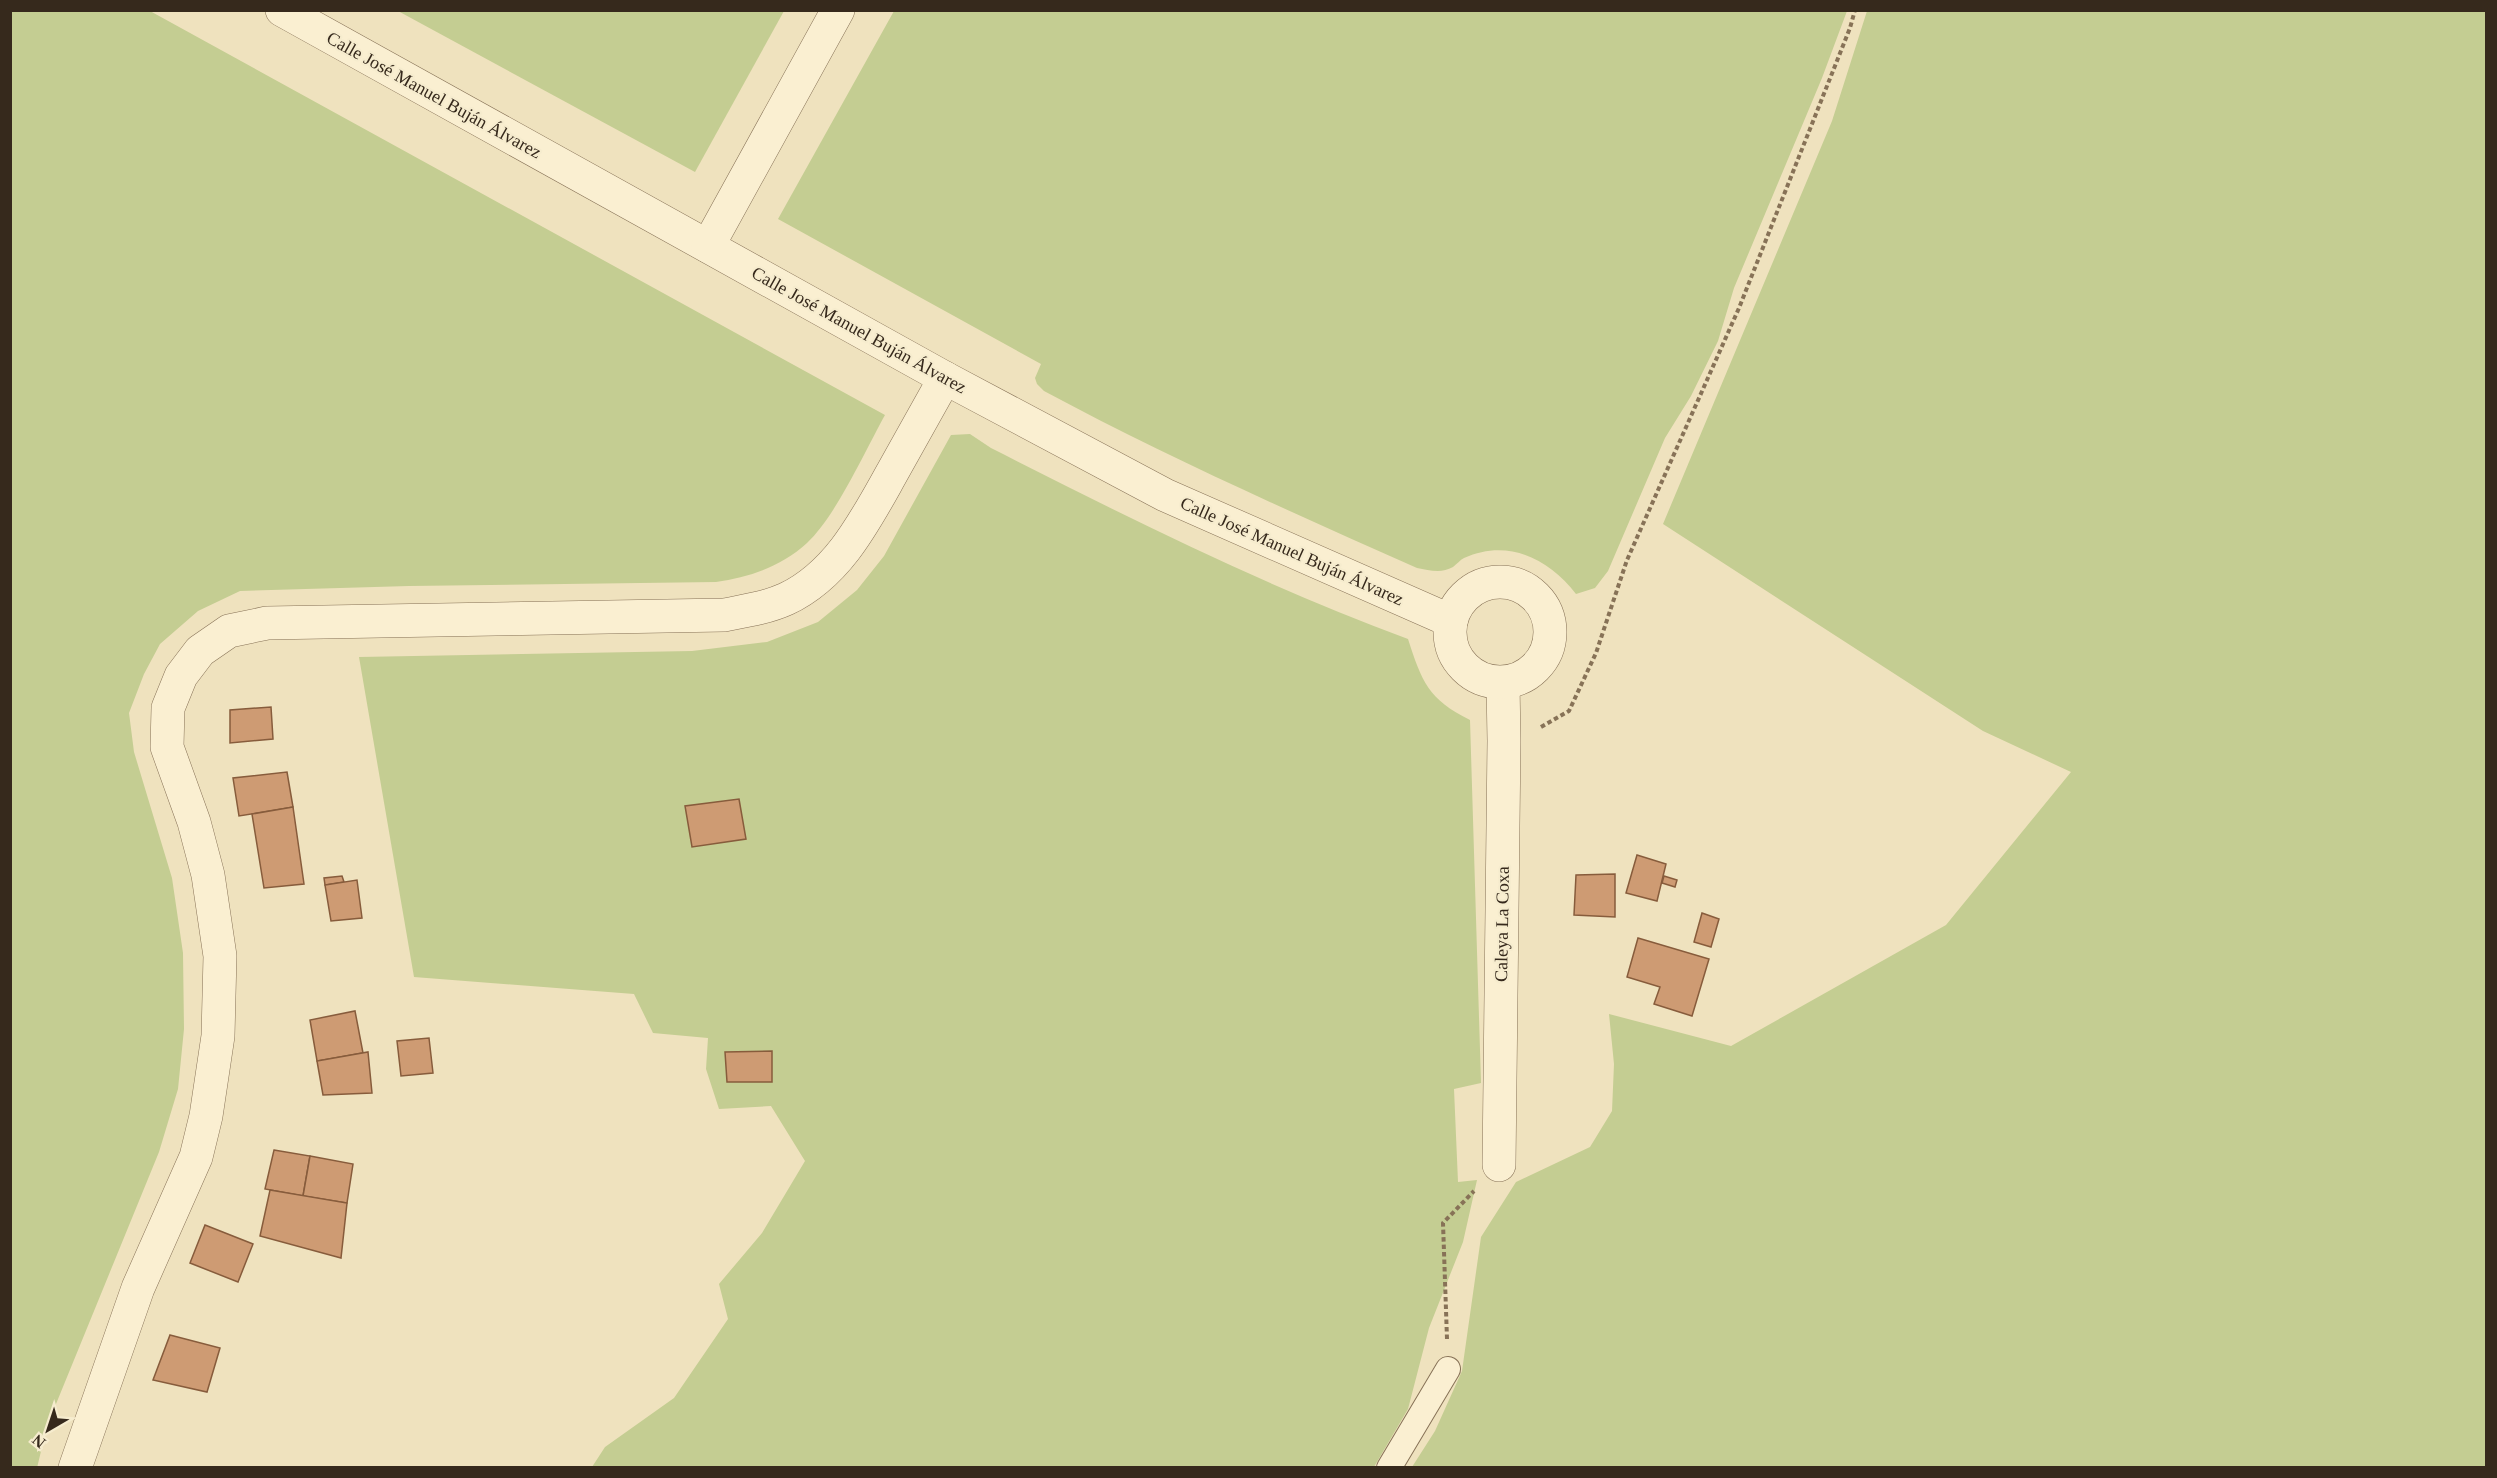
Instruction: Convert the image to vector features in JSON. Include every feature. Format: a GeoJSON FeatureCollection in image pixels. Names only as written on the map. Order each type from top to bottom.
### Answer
{"type":"FeatureCollection","features":[{"type":"Feature","properties":{"kind":"street","name":"Calle José Manuel Buján Álvarez"},"geometry":{"type":"LineString","coordinates":[[282,10],[945,378],[1165,495],[1451,621]]}},
{"type":"Feature","properties":{"kind":"street"},"geometry":{"type":"LineString","coordinates":[[708,246],[838,10]]}},
{"type":"Feature","properties":{"kind":"street"},"geometry":{"type":"LineString","coordinates":[[75,1467],[138,1288],[196,1157],[206,1116],[218,1036],[219,956],[208,875],[194,822],[167,747],[168,708],[181,676],[200,651],[229,632],[267,623],[724,615],[759,609],[787,598],[817,579],[843,554],[864,523],[945,378]]}},
{"type":"Feature","properties":{"kind":"street"},"geometry":{"type":"LineString","coordinates":[[1502,582],[1531,592],[1543,605],[1549,621],[1550,639],[1545,656],[1531,673],[1515,681],[1503,683],[1485,681],[1470,673],[1455,655],[1450,639],[1451,621],[1458,604],[1470,592],[1485,584],[1502,582]]}},
{"type":"Feature","properties":{"kind":"street","name":"Caleya La Coxa"},"geometry":{"type":"LineString","coordinates":[[1499,1165],[1503,683]]}},
{"type":"Feature","properties":{"kind":"lane"},"geometry":{"type":"LineString","coordinates":[[1389,1467],[1448,1370]]}},
{"type":"Feature","properties":{"kind":"path"},"geometry":{"type":"LineString","coordinates":[[1504,741],[1534,732],[1569,711],[1596,653],[1627,560],[1739,308],[1850,28],[1855,10]]}},
{"type":"Feature","properties":{"kind":"path"},"geometry":{"type":"LineString","coordinates":[[1448,1370],[1443,1223],[1499,1165]]}},
{"type":"Feature","properties":{"kind":"green space"},"geometry":{"type":"Polygon","coordinates":[[[10,11],[150,11],[885,415],[839,500],[818,531],[786,559],[752,574],[716,582],[409,586],[240,591],[198,611],[160,644],[144,674],[129,713],[134,752],[172,878],[183,953],[184,1029],[178,1089],[159,1152],[47,1426],[37,1468],[10,1467],[10,11]]]}},
{"type":"Feature","properties":{"kind":"green space"},"geometry":{"type":"Polygon","coordinates":[[[398,11],[784,11],[695,172],[398,11]]]}},
{"type":"Feature","properties":{"kind":"green space"},"geometry":{"type":"Polygon","coordinates":[[[894,11],[1847,11],[1822,78],[1734,288],[1718,341],[1691,396],[1665,438],[1608,571],[1595,588],[1576,594],[1553,571],[1540,562],[1512,551],[1480,552],[1444,570],[1417,568],[1229,483],[1044,391],[1035,378],[1041,364],[778,219],[894,11]]]}},
{"type":"Feature","properties":{"kind":"green space"},"geometry":{"type":"Polygon","coordinates":[[[1867,11],[2486,11],[2486,1467],[1412,1467],[1435,1431],[1462,1371],[1481,1237],[1516,1182],[1590,1147],[1612,1111],[1614,1064],[1609,1014],[1731,1046],[1946,925],[2071,772],[1983,731],[1663,524],[1832,121],[1867,11]]]}},
{"type":"Feature","properties":{"kind":"green space"},"geometry":{"type":"Polygon","coordinates":[[[970,434],[991,448],[1196,550],[1408,639],[1428,688],[1445,705],[1470,720],[1481,1083],[1454,1089],[1458,1182],[1477,1180],[1463,1242],[1429,1328],[1408,1409],[1374,1467],[592,1467],[605,1447],[674,1398],[728,1319],[719,1284],[762,1233],[805,1161],[771,1106],[719,1109],[706,1069],[708,1038],[653,1033],[634,994],[414,977],[359,657],[692,651],[767,642],[818,622],[857,590],[884,556],[951,435],[970,434]]]}},
{"type":"Feature","properties":{"kind":"building"},"geometry":{"type":"Polygon","coordinates":[[[271,707],[273,739],[230,743],[230,710],[271,707]]]}},
{"type":"Feature","properties":{"kind":"building"},"geometry":{"type":"Polygon","coordinates":[[[287,772],[293,807],[239,816],[233,778],[287,772]]]}},
{"type":"Feature","properties":{"kind":"building"},"geometry":{"type":"Polygon","coordinates":[[[739,799],[746,839],[692,847],[685,806],[739,799]]]}},
{"type":"Feature","properties":{"kind":"building"},"geometry":{"type":"Polygon","coordinates":[[[293,807],[304,884],[264,888],[252,814],[293,807]]]}},
{"type":"Feature","properties":{"kind":"building"},"geometry":{"type":"Polygon","coordinates":[[[1637,855],[1666,864],[1657,901],[1626,893],[1637,855]]]}},
{"type":"Feature","properties":{"kind":"building"},"geometry":{"type":"Polygon","coordinates":[[[1615,874],[1615,917],[1574,915],[1576,875],[1615,874]]]}},
{"type":"Feature","properties":{"kind":"building"},"geometry":{"type":"Polygon","coordinates":[[[342,876],[344,882],[325,885],[324,878],[342,876]]]}},
{"type":"Feature","properties":{"kind":"building"},"geometry":{"type":"Polygon","coordinates":[[[1664,876],[1677,880],[1675,887],[1662,883],[1664,876]]]}},
{"type":"Feature","properties":{"kind":"building"},"geometry":{"type":"Polygon","coordinates":[[[357,880],[362,918],[331,921],[325,885],[357,880]]]}},
{"type":"Feature","properties":{"kind":"building"},"geometry":{"type":"Polygon","coordinates":[[[1702,913],[1719,919],[1711,947],[1694,942],[1702,913]]]}},
{"type":"Feature","properties":{"kind":"building"},"geometry":{"type":"Polygon","coordinates":[[[1638,938],[1709,959],[1692,1016],[1654,1004],[1660,987],[1627,977],[1638,938]]]}},
{"type":"Feature","properties":{"kind":"building"},"geometry":{"type":"Polygon","coordinates":[[[355,1011],[363,1053],[317,1061],[310,1020],[355,1011]]]}},
{"type":"Feature","properties":{"kind":"building"},"geometry":{"type":"Polygon","coordinates":[[[429,1038],[433,1073],[401,1076],[397,1041],[429,1038]]]}},
{"type":"Feature","properties":{"kind":"building"},"geometry":{"type":"Polygon","coordinates":[[[772,1051],[772,1082],[727,1082],[725,1052],[772,1051]]]}},
{"type":"Feature","properties":{"kind":"building"},"geometry":{"type":"Polygon","coordinates":[[[368,1052],[372,1093],[323,1095],[317,1061],[368,1052]]]}},
{"type":"Feature","properties":{"kind":"building"},"geometry":{"type":"Polygon","coordinates":[[[274,1150],[310,1156],[303,1196],[265,1189],[274,1150]]]}},
{"type":"Feature","properties":{"kind":"building"},"geometry":{"type":"Polygon","coordinates":[[[310,1156],[353,1164],[347,1203],[303,1196],[310,1156]]]}},
{"type":"Feature","properties":{"kind":"building"},"geometry":{"type":"Polygon","coordinates":[[[270,1190],[347,1203],[341,1258],[260,1236],[270,1190]]]}},
{"type":"Feature","properties":{"kind":"building"},"geometry":{"type":"Polygon","coordinates":[[[205,1225],[253,1244],[238,1282],[190,1263],[205,1225]]]}},
{"type":"Feature","properties":{"kind":"building"},"geometry":{"type":"Polygon","coordinates":[[[170,1335],[220,1348],[207,1392],[153,1380],[170,1335]]]}}]}
